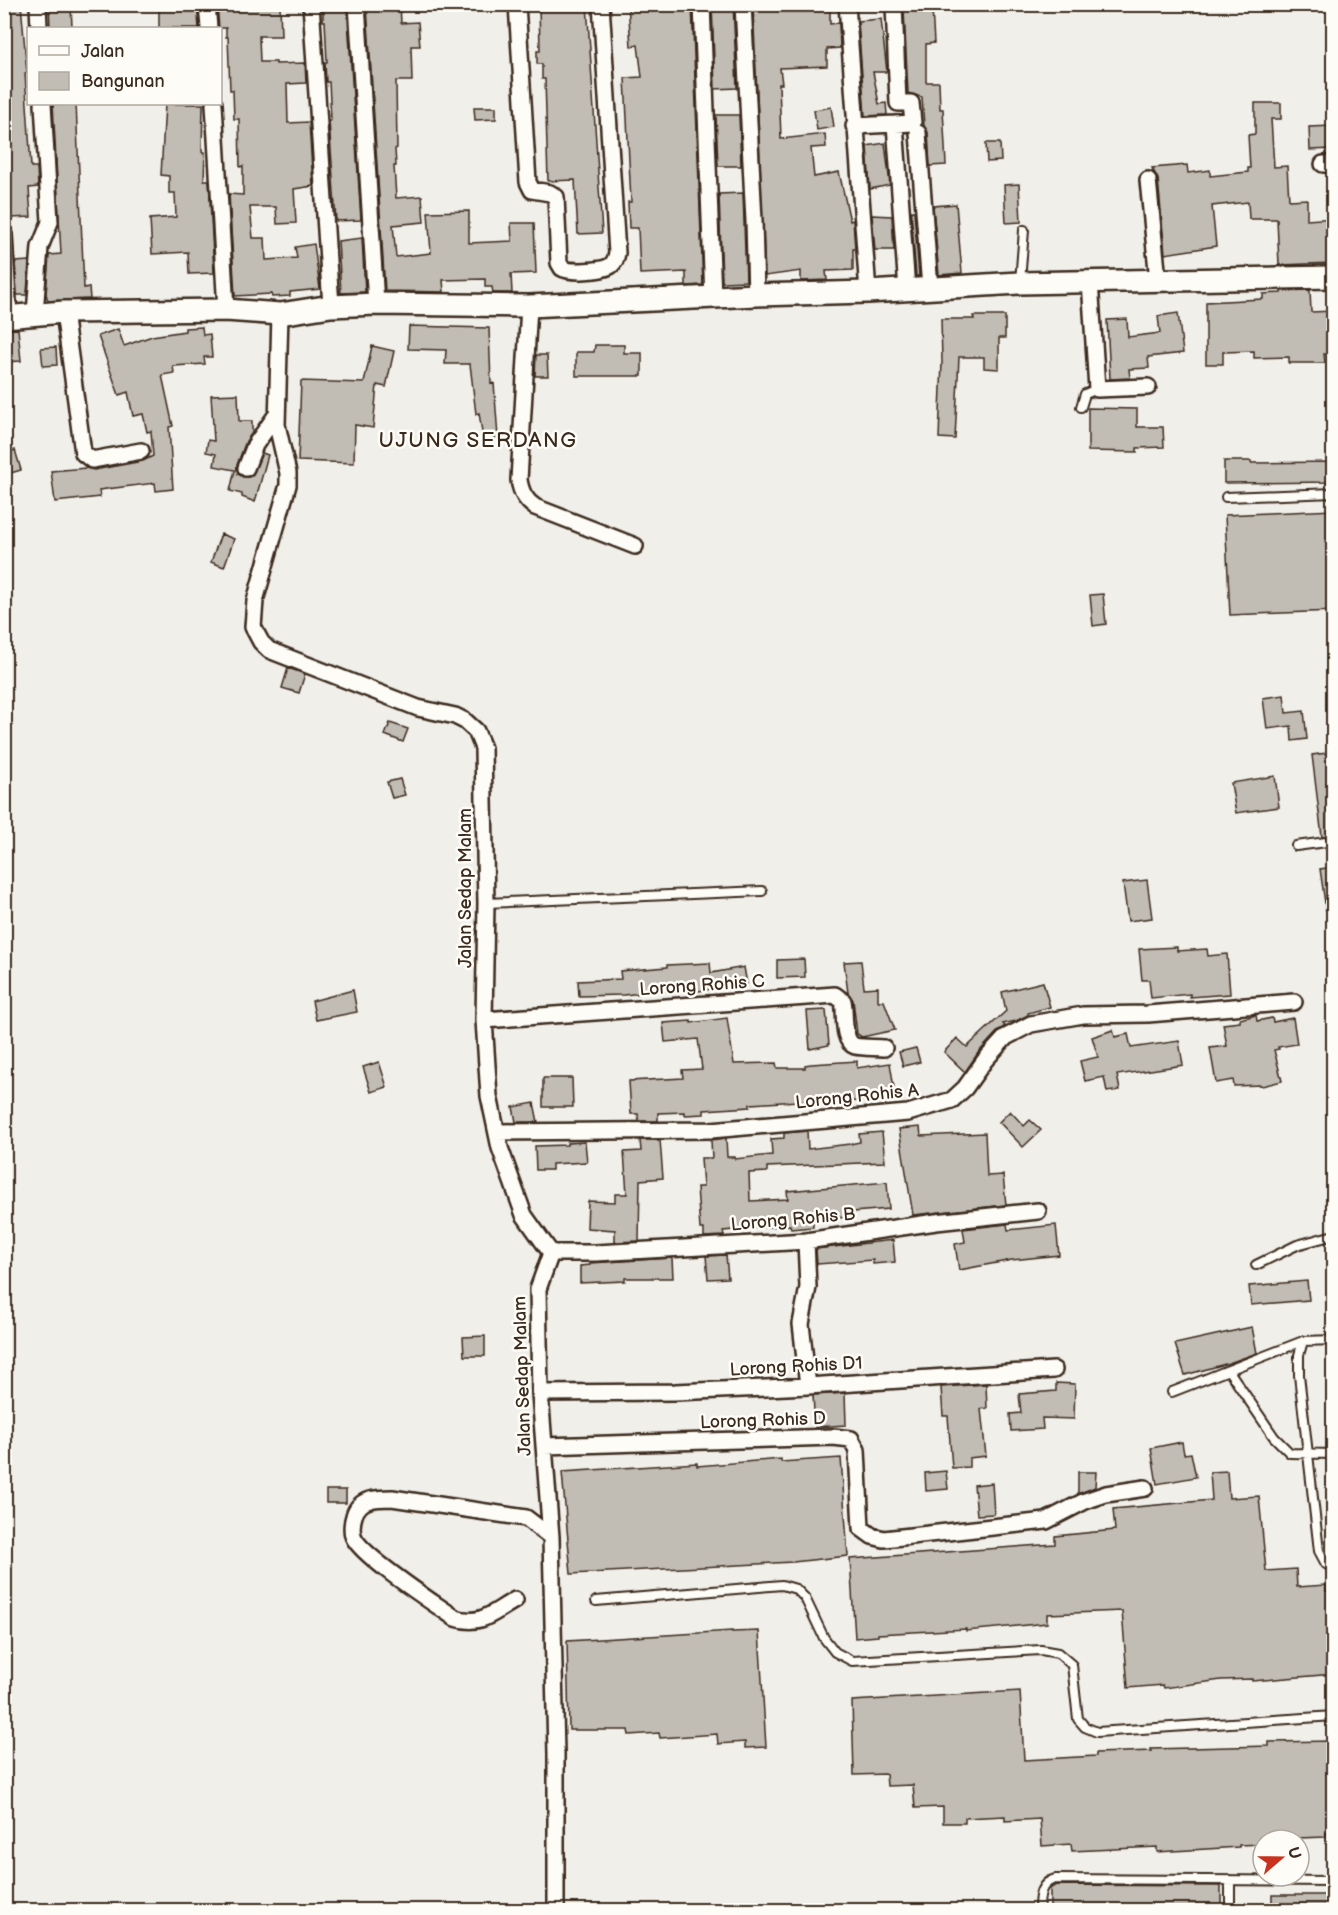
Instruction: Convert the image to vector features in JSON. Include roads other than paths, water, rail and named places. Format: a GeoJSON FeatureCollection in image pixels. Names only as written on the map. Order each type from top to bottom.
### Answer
{"type":"FeatureCollection","features":[{"type":"Feature","properties":{"kind":"main road"},"geometry":{"type":"LineString","coordinates":[[7,317],[64,312],[226,310],[280,314],[331,306],[376,304],[529,306],[868,292],[1019,283],[1334,277]]}},
{"type":"Feature","properties":{"kind":"street"},"geometry":{"type":"LineString","coordinates":[[38,4],[39,27]]}},
{"type":"Feature","properties":{"kind":"street"},"geometry":{"type":"LineString","coordinates":[[207,4],[209,27]]}},
{"type":"Feature","properties":{"kind":"street"},"geometry":{"type":"LineString","coordinates":[[311,4],[331,306]]}},
{"type":"Feature","properties":{"kind":"street"},"geometry":{"type":"LineString","coordinates":[[357,4],[376,304]]}},
{"type":"Feature","properties":{"kind":"street"},"geometry":{"type":"LineString","coordinates":[[517,4],[528,182],[532,190],[550,193],[556,197],[560,262],[565,271],[570,272],[609,267],[616,261],[617,253],[601,4]]}},
{"type":"Feature","properties":{"kind":"street"},"geometry":{"type":"LineString","coordinates":[[702,4],[713,298]]}},
{"type":"Feature","properties":{"kind":"street"},"geometry":{"type":"LineString","coordinates":[[743,4],[756,295]]}},
{"type":"Feature","properties":{"kind":"street"},"geometry":{"type":"LineString","coordinates":[[847,4],[854,126],[868,292]]}},
{"type":"Feature","properties":{"kind":"street"},"geometry":{"type":"LineString","coordinates":[[854,126],[913,123],[911,103],[898,103],[894,4]]}},
{"type":"Feature","properties":{"kind":"street"},"geometry":{"type":"LineString","coordinates":[[35,314],[40,247],[50,222],[43,105]]}},
{"type":"Feature","properties":{"kind":"street"},"geometry":{"type":"LineString","coordinates":[[214,105],[226,310]]}},
{"type":"Feature","properties":{"kind":"street"},"geometry":{"type":"LineString","coordinates":[[895,124],[907,290]]}},
{"type":"Feature","properties":{"kind":"street"},"geometry":{"type":"LineString","coordinates":[[918,133],[930,288]]}},
{"type":"Feature","properties":{"kind":"street"},"geometry":{"type":"LineString","coordinates":[[1148,180],[1158,280]]}},
{"type":"Feature","properties":{"kind":"street"},"geometry":{"type":"LineString","coordinates":[[4,234],[7,317]]}},
{"type":"Feature","properties":{"kind":"street"},"geometry":{"type":"LineString","coordinates":[[1090,281],[1097,389],[1148,387]]}},
{"type":"Feature","properties":{"kind":"street"},"geometry":{"type":"LineString","coordinates":[[529,306],[519,480],[521,491],[529,503],[535,507],[635,546]]}},
{"type":"Feature","properties":{"kind":"street"},"geometry":{"type":"LineString","coordinates":[[64,312],[82,453],[92,460],[141,451]]}},
{"type":"Feature","properties":{"kind":"street"},"geometry":{"type":"LineString","coordinates":[[246,468],[255,444],[278,414],[280,314]]}},
{"type":"Feature","properties":{"kind":"street","name":"Jalan Sedap Malam"},"geometry":{"type":"LineString","coordinates":[[278,414],[277,425],[288,473],[288,485],[255,601],[254,627],[261,642],[269,650],[408,704],[455,716],[476,731],[483,748],[486,903],[484,1020],[489,1096],[497,1132],[524,1215],[551,1253],[538,1289],[540,1393],[551,1537],[556,1754],[556,1911]]}},
{"type":"Feature","properties":{"kind":"street","name":"Lorong Rohis C"},"geometry":{"type":"LineString","coordinates":[[484,1020],[835,995],[843,1001],[846,1035],[851,1043],[855,1046],[884,1048]]}},
{"type":"Feature","properties":{"kind":"street","name":"Lorong Rohis A"},"geometry":{"type":"LineString","coordinates":[[497,1132],[711,1130],[908,1113],[952,1100],[965,1088],[985,1060],[1006,1037],[1031,1024],[1083,1015],[1148,1014],[1294,1002]]}},
{"type":"Feature","properties":{"kind":"street","name":"Lorong Rohis B"},"geometry":{"type":"LineString","coordinates":[[551,1253],[596,1253],[806,1241],[936,1222],[1038,1211]]}},
{"type":"Feature","properties":{"kind":"street"},"geometry":{"type":"LineString","coordinates":[[806,1241],[808,1287],[801,1324],[808,1386]]}},
{"type":"Feature","properties":{"kind":"street","name":"Lorong Rohis D1"},"geometry":{"type":"LineString","coordinates":[[540,1393],[675,1392],[1054,1370]]}},
{"type":"Feature","properties":{"kind":"street","name":"Lorong Rohis D"},"geometry":{"type":"LineString","coordinates":[[544,1446],[833,1437],[851,1439],[857,1450],[861,1528],[872,1536],[884,1539],[1046,1521],[1085,1501],[1106,1494],[1145,1488]]}},
{"type":"Feature","properties":{"kind":"street"},"geometry":{"type":"LineString","coordinates":[[515,1600],[481,1620],[469,1622],[455,1618],[374,1559],[357,1542],[353,1536],[352,1521],[356,1510],[362,1502],[376,1498],[392,1498],[526,1518],[551,1537]]}},
{"type":"Feature","properties":{"kind":"lane"},"geometry":{"type":"LineString","coordinates":[[1019,283],[1024,230]]}},
{"type":"Feature","properties":{"kind":"lane"},"geometry":{"type":"LineString","coordinates":[[1081,407],[1085,394],[1097,389]]}},
{"type":"Feature","properties":{"kind":"lane"},"geometry":{"type":"LineString","coordinates":[[1226,497],[1334,493]]}},
{"type":"Feature","properties":{"kind":"lane"},"geometry":{"type":"LineString","coordinates":[[1296,846],[1334,841]]}},
{"type":"Feature","properties":{"kind":"lane"},"geometry":{"type":"LineString","coordinates":[[486,903],[762,891]]}},
{"type":"Feature","properties":{"kind":"lane"},"geometry":{"type":"LineString","coordinates":[[1256,1265],[1297,1245],[1334,1235]]}},
{"type":"Feature","properties":{"kind":"lane"},"geometry":{"type":"LineString","coordinates":[[1172,1392],[1303,1341],[1334,1340]]}},
{"type":"Feature","properties":{"kind":"lane"},"geometry":{"type":"LineString","coordinates":[[1303,1341],[1299,1355],[1299,1375],[1319,1551],[1326,1564],[1334,1569]]}},
{"type":"Feature","properties":{"kind":"lane"},"geometry":{"type":"LineString","coordinates":[[1229,1371],[1274,1437],[1290,1453],[1334,1454]]}},
{"type":"Feature","properties":{"kind":"lane"},"geometry":{"type":"LineString","coordinates":[[596,1601],[782,1586],[796,1589],[805,1598],[824,1638],[835,1652],[852,1661],[1041,1650],[1058,1653],[1072,1665],[1078,1719],[1085,1727],[1097,1732],[1334,1716]]}},
{"type":"Feature","properties":{"kind":"lane"},"geometry":{"type":"LineString","coordinates":[[1039,1911],[1041,1890],[1048,1881],[1056,1879],[1334,1881]]}},
{"type":"Feature","properties":{"kind":"lane"},"geometry":{"type":"LineString","coordinates":[[1230,1880],[1230,1911]]}},
{"type":"Feature","properties":{"kind":"district","name":"UJUNG SERDANG"},"geometry":{"type":"Point","coordinates":[478,440]}}]}
